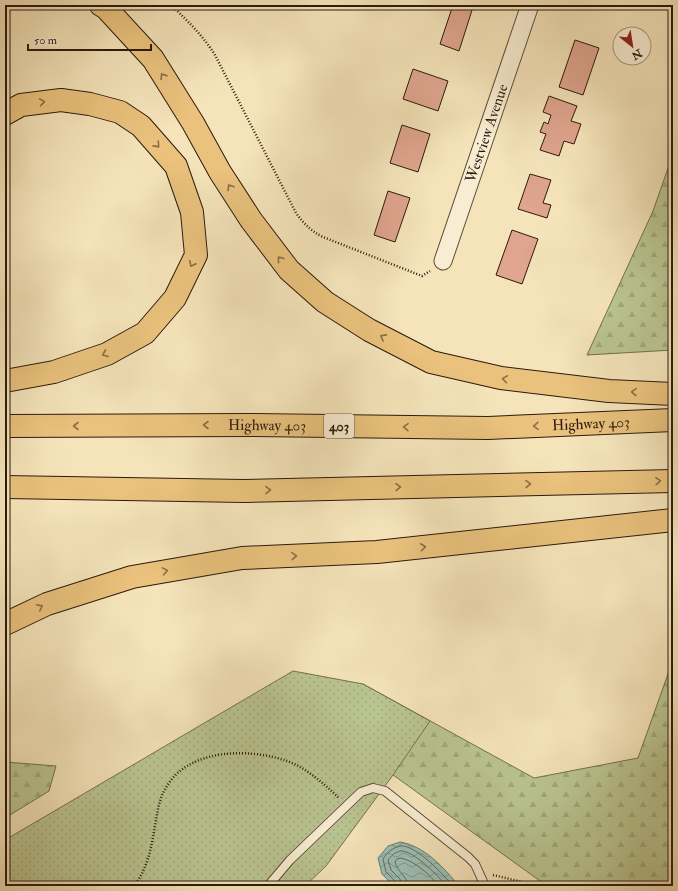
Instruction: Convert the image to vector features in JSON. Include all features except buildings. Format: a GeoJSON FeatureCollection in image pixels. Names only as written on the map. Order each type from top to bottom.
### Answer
{"type":"FeatureCollection","features":[{"type":"Feature","properties":{"kind":"highway"},"geometry":{"type":"LineString","coordinates":[[101,5],[106,8],[153,59],[193,123],[220,172],[251,220],[289,270],[325,302],[369,330],[431,362],[501,378],[609,391],[673,394]]}},
{"type":"Feature","properties":{"kind":"highway"},"geometry":{"type":"LineString","coordinates":[[5,114],[21,105],[61,100],[90,104],[120,112],[141,126],[176,166],[192,212],[196,255],[175,298],[145,333],[107,354],[54,372],[5,381]]}},
{"type":"Feature","properties":{"kind":"highway","name":"Highway 403"},"geometry":{"type":"LineString","coordinates":[[5,426],[247,425],[488,428],[673,420]]}},
{"type":"Feature","properties":{"kind":"highway"},"geometry":{"type":"LineString","coordinates":[[5,501],[244,490],[673,481]]}},
{"type":"Feature","properties":{"kind":"highway"},"geometry":{"type":"LineString","coordinates":[[5,487],[244,490]]}},
{"type":"Feature","properties":{"kind":"highway"},"geometry":{"type":"LineString","coordinates":[[5,624],[47,604],[132,577],[242,558],[377,552],[673,520]]}},
{"type":"Feature","properties":{"kind":"street","name":"Westview Avenue"},"geometry":{"type":"LineString","coordinates":[[443,261],[530,5]]}},
{"type":"Feature","properties":{"kind":"lane"},"geometry":{"type":"LineString","coordinates":[[268,886],[290,860],[361,792],[367,789],[379,788],[385,791],[468,857],[475,864],[485,886]]}},
{"type":"Feature","properties":{"kind":"path"},"geometry":{"type":"LineString","coordinates":[[171,5],[189,21],[215,56],[296,213],[312,232],[323,238],[422,276],[443,261]]}},
{"type":"Feature","properties":{"kind":"path"},"geometry":{"type":"LineString","coordinates":[[134,886],[141,877],[149,857],[160,800],[170,781],[191,763],[212,756],[235,752],[259,754],[288,762],[314,776],[346,806]]}},
{"type":"Feature","properties":{"kind":"path"},"geometry":{"type":"LineString","coordinates":[[479,872],[539,886]]}},
{"type":"Feature","properties":{"kind":"green space"},"geometry":{"type":"Polygon","coordinates":[[[673,154],[673,350],[587,355],[653,211],[673,154]]]}},
{"type":"Feature","properties":{"kind":"green space"},"geometry":{"type":"Polygon","coordinates":[[[673,660],[673,886],[547,886],[310,715],[363,684],[534,778],[638,758],[673,660]]]}},
{"type":"Feature","properties":{"kind":"green space"},"geometry":{"type":"Polygon","coordinates":[[[293,671],[363,684],[430,721],[393,775],[326,866],[305,886],[5,886],[5,840],[293,671]]]}},
{"type":"Feature","properties":{"kind":"green space"},"geometry":{"type":"Polygon","coordinates":[[[5,762],[56,766],[49,791],[5,818],[5,762]]]}},
{"type":"Feature","properties":{"kind":"water"},"geometry":{"type":"Polygon","coordinates":[[[400,842],[409,844],[426,853],[447,872],[459,886],[394,886],[382,874],[378,858],[388,846],[400,842]]]}}]}
